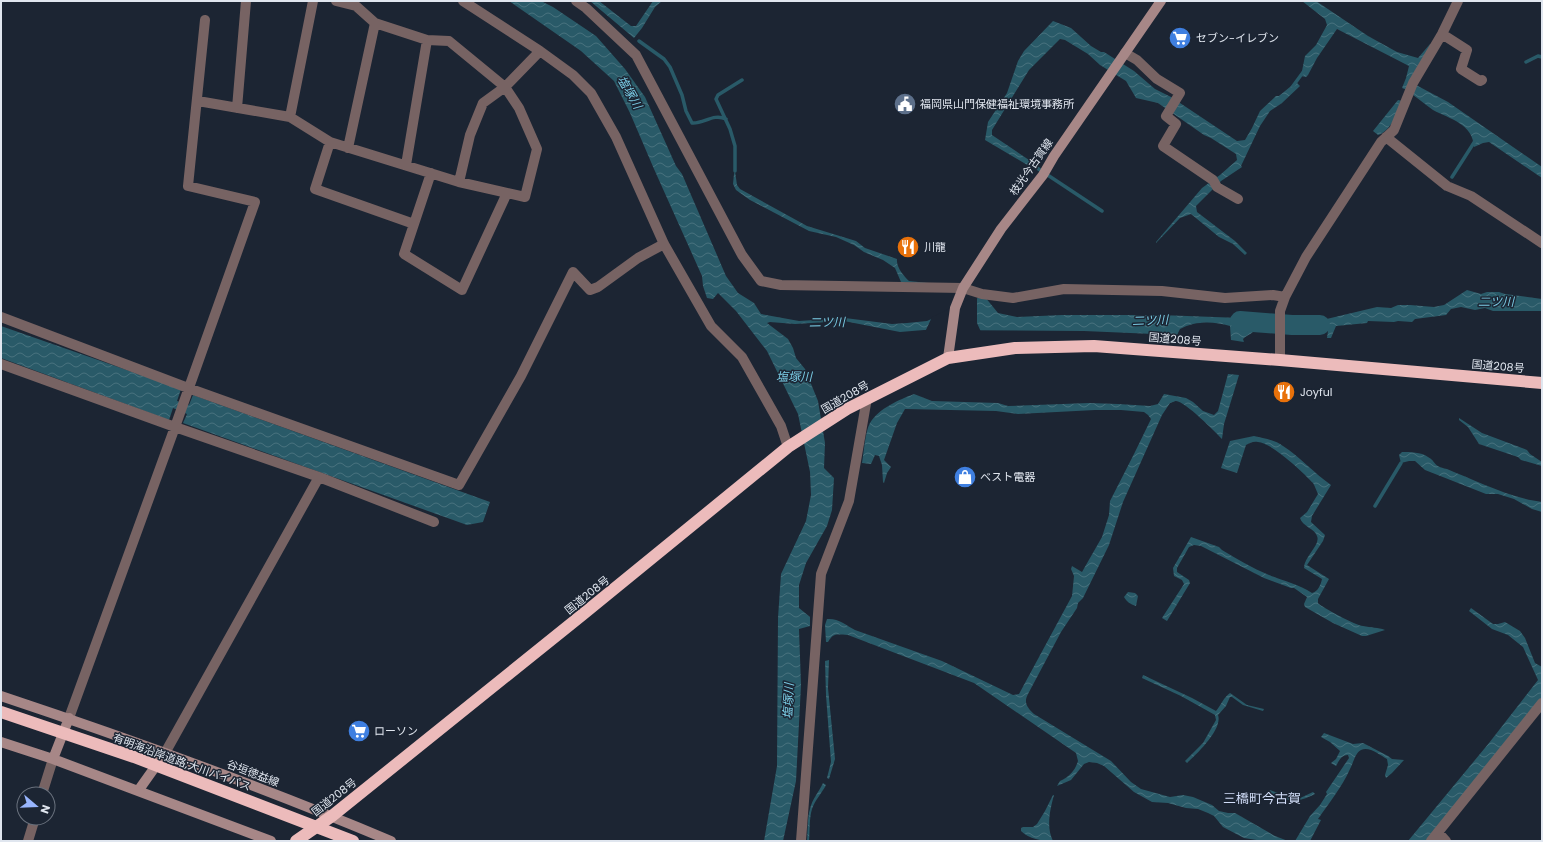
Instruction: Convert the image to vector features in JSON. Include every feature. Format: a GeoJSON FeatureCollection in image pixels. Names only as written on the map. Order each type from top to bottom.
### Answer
{"type":"FeatureCollection","features":[{"type":"Feature","properties":{"kind":"highway","name":"国道208号"},"geometry":{"type":"LineString","coordinates":[[296,841],[332,816],[788,447],[847,409],[948,358],[1015,348],[1094,346],[1280,360],[1542,383]]}},
{"type":"Feature","properties":{"kind":"highway","name":"有明海沿岸道路;大川バイパス"},"geometry":{"type":"LineString","coordinates":[[1,712],[134,757],[353,841]]}},
{"type":"Feature","properties":{"kind":"main road","name":"枝光今古賀線"},"geometry":{"type":"LineString","coordinates":[[948,358],[955,308],[963,288],[1001,229],[1045,171],[1161,1]]}},
{"type":"Feature","properties":{"kind":"main road","name":"谷垣徳益線"},"geometry":{"type":"LineString","coordinates":[[1,696],[69,718],[165,753],[332,816],[392,841]]}},
{"type":"Feature","properties":{"kind":"main road"},"geometry":{"type":"LineString","coordinates":[[53,759],[69,718]]}},
{"type":"Feature","properties":{"kind":"main road"},"geometry":{"type":"LineString","coordinates":[[1,742],[53,759],[271,841]]}},
{"type":"Feature","properties":{"kind":"main road"},"geometry":{"type":"LineString","coordinates":[[138,791],[165,753]]}},
{"type":"Feature","properties":{"kind":"street"},"geometry":{"type":"LineString","coordinates":[[237,108],[246,1]]}},
{"type":"Feature","properties":{"kind":"street"},"geometry":{"type":"LineString","coordinates":[[290,117],[313,1]]}},
{"type":"Feature","properties":{"kind":"street"},"geometry":{"type":"LineString","coordinates":[[198,101],[290,117],[330,142],[459,182],[524,197],[537,149],[519,108],[504,87],[449,42],[426,40],[375,23],[356,6],[336,1]]}},
{"type":"Feature","properties":{"kind":"street"},"geometry":{"type":"LineString","coordinates":[[463,1],[540,51],[573,75],[591,93],[616,137],[664,244],[711,326],[742,357],[782,426],[788,447]]}},
{"type":"Feature","properties":{"kind":"street"},"geometry":{"type":"LineString","coordinates":[[576,1],[586,8],[636,55],[742,255],[760,281],[781,285],[963,288],[982,294],[1013,298],[1064,289],[1162,291],[1225,298],[1274,295],[1285,297]]}},
{"type":"Feature","properties":{"kind":"street"},"geometry":{"type":"LineString","coordinates":[[1280,360],[1280,311],[1285,297],[1314,246],[1380,142],[1394,130],[1414,83],[1442,34],[1458,1]]}},
{"type":"Feature","properties":{"kind":"street"},"geometry":{"type":"LineString","coordinates":[[69,718],[175,428],[255,202],[188,186],[198,101],[205,20]]}},
{"type":"Feature","properties":{"kind":"street"},"geometry":{"type":"LineString","coordinates":[[348,148],[375,23]]}},
{"type":"Feature","properties":{"kind":"street"},"geometry":{"type":"LineString","coordinates":[[1442,34],[1467,50],[1461,68],[1480,81],[1482,80]]}},
{"type":"Feature","properties":{"kind":"street"},"geometry":{"type":"LineString","coordinates":[[406,165],[426,40]]}},
{"type":"Feature","properties":{"kind":"street"},"geometry":{"type":"LineString","coordinates":[[459,182],[470,135],[483,103],[504,87],[540,51]]}},
{"type":"Feature","properties":{"kind":"street"},"geometry":{"type":"LineString","coordinates":[[1123,56],[1138,60],[1157,78],[1180,93],[1166,116],[1176,124],[1163,146],[1238,199]]}},
{"type":"Feature","properties":{"kind":"street"},"geometry":{"type":"LineString","coordinates":[[1386,137],[1447,186],[1471,196],[1542,243]]}},
{"type":"Feature","properties":{"kind":"street"},"geometry":{"type":"LineString","coordinates":[[330,142],[315,189],[414,224]]}},
{"type":"Feature","properties":{"kind":"street"},"geometry":{"type":"LineString","coordinates":[[431,173],[404,254],[462,290],[507,193]]}},
{"type":"Feature","properties":{"kind":"street"},"geometry":{"type":"LineString","coordinates":[[1,317],[188,388],[458,485],[521,376],[573,272],[590,290],[598,287],[638,258],[664,244]]}},
{"type":"Feature","properties":{"kind":"street"},"geometry":{"type":"LineString","coordinates":[[1,364],[175,428],[319,477],[434,522]]}},
{"type":"Feature","properties":{"kind":"street"},"geometry":{"type":"LineString","coordinates":[[800,841],[821,574],[849,501],[868,398]]}},
{"type":"Feature","properties":{"kind":"street"},"geometry":{"type":"LineString","coordinates":[[165,753],[319,477]]}},
{"type":"Feature","properties":{"kind":"street"},"geometry":{"type":"LineString","coordinates":[[1431,841],[1542,703]]}},
{"type":"Feature","properties":{"kind":"street"},"geometry":{"type":"LineString","coordinates":[[45,786],[53,759]]}},
{"type":"Feature","properties":{"kind":"street"},"geometry":{"type":"LineString","coordinates":[[28,841],[33,826]]}},
{"type":"Feature","properties":{"kind":"street"},"geometry":{"type":"LineString","coordinates":[[1438,832],[1446,841]]}},
{"type":"Feature","properties":{"kind":"water","name":"塩塚川"},"geometry":{"type":"Polygon","coordinates":[[[509,1],[541,1],[553,7],[596,36],[625,69],[645,97],[676,166],[682,174],[726,276],[738,293],[754,303],[761,314],[799,321],[845,318],[892,324],[907,323],[927,321],[980,297],[985,297],[998,313],[1017,317],[1062,315],[1160,315],[1268,319],[1267,328],[1257,328],[1243,339],[1244,342],[1231,340],[1230,326],[1217,323],[1192,324],[1180,329],[1177,335],[1084,331],[924,330],[900,332],[844,321],[795,324],[767,323],[788,339],[796,358],[805,369],[818,401],[825,443],[824,468],[834,478],[832,510],[827,526],[806,563],[799,585],[799,608],[810,617],[810,626],[799,629],[801,685],[796,781],[783,841],[764,841],[777,766],[778,618],[781,574],[806,521],[811,495],[810,472],[798,414],[767,351],[736,311],[718,293],[713,299],[707,298],[703,286],[702,276],[630,113],[614,81],[581,51],[509,1]]]}},
{"type":"Feature","properties":{"kind":"water"},"geometry":{"type":"Polygon","coordinates":[[[590,1],[599,1],[631,26],[636,26],[653,1],[662,1],[655,7],[634,38],[590,1]]]}},
{"type":"Feature","properties":{"kind":"water"},"geometry":{"type":"Polygon","coordinates":[[[1302,1],[1316,1],[1368,36],[1397,52],[1418,58],[1430,44],[1432,45],[1407,90],[1402,88],[1409,66],[1337,29],[1317,58],[1308,75],[1306,77],[1301,76],[1305,56],[1316,45],[1327,25],[1325,19],[1302,1]]]}},
{"type":"Feature","properties":{"kind":"water"},"geometry":{"type":"Polygon","coordinates":[[[1053,21],[1071,28],[1091,46],[1101,52],[1104,52],[1134,71],[1155,89],[1171,97],[1237,141],[1245,140],[1260,111],[1276,96],[1279,96],[1296,82],[1300,86],[1282,103],[1270,111],[1260,126],[1241,166],[1242,167],[1221,181],[1196,206],[1197,212],[1235,241],[1247,253],[1245,255],[1233,244],[1219,237],[1191,214],[1180,218],[1156,243],[1202,188],[1237,160],[1236,154],[1204,135],[1158,103],[1136,98],[1126,81],[1100,65],[1088,54],[1065,40],[1060,39],[1029,70],[992,130],[992,135],[1032,162],[1029,166],[985,140],[988,122],[1007,93],[1018,61],[1024,51],[1053,21]]]}},
{"type":"Feature","properties":{"kind":"water"},"geometry":{"type":"Polygon","coordinates":[[[1416,85],[1448,102],[1542,167],[1542,178],[1489,142],[1474,147],[1473,139],[1470,133],[1460,123],[1433,110],[1413,95],[1416,85]]]}},
{"type":"Feature","properties":{"kind":"water"},"geometry":{"type":"Polygon","coordinates":[[[1398,100],[1403,101],[1394,121],[1386,130],[1378,135],[1373,131],[1398,100]]]}},
{"type":"Feature","properties":{"kind":"water"},"geometry":{"type":"Polygon","coordinates":[[[735,171],[737,185],[740,189],[807,226],[856,241],[865,248],[897,259],[899,268],[909,281],[947,285],[901,282],[895,268],[883,260],[836,237],[809,231],[750,200],[736,190],[733,184],[735,171]]]}},
{"type":"Feature","properties":{"kind":"water"},"geometry":{"type":"Polygon","coordinates":[[[1467,290],[1481,294],[1487,292],[1499,292],[1542,299],[1542,311],[1493,311],[1485,308],[1475,310],[1461,307],[1451,309],[1446,315],[1415,319],[1412,322],[1368,321],[1367,323],[1336,326],[1331,338],[1327,338],[1328,331],[1292,327],[1292,324],[1314,322],[1377,307],[1391,308],[1398,305],[1410,305],[1434,307],[1444,305],[1467,290]]]}},
{"type":"Feature","properties":{"kind":"water"},"geometry":{"type":"Polygon","coordinates":[[[1,326],[181,389],[177,401],[189,405],[193,395],[490,502],[483,522],[467,525],[183,423],[187,414],[173,408],[169,420],[1,358],[1,326]]]}},
{"type":"Feature","properties":{"kind":"water"},"geometry":{"type":"Polygon","coordinates":[[[1228,374],[1239,375],[1224,424],[1222,439],[1200,417],[1186,406],[1176,401],[1170,403],[1162,415],[1123,502],[1109,545],[1083,598],[1078,603],[1077,608],[1061,632],[1028,694],[1026,703],[1034,714],[1111,761],[1131,782],[1141,789],[1170,797],[1183,795],[1193,797],[1212,805],[1219,811],[1235,813],[1275,836],[1288,841],[1263,841],[1244,838],[1223,827],[1214,816],[1198,809],[1186,808],[1168,803],[1152,802],[1134,792],[1104,766],[1097,763],[1089,762],[1084,764],[1071,780],[1057,786],[1060,781],[1069,776],[1075,768],[1078,761],[1076,753],[974,683],[848,635],[834,635],[828,642],[826,642],[825,625],[827,619],[835,620],[842,622],[855,630],[942,661],[1013,695],[1019,694],[1072,596],[1074,576],[1071,569],[1072,566],[1082,572],[1102,537],[1109,515],[1110,501],[1151,419],[1144,412],[1121,410],[1018,414],[996,411],[905,409],[897,423],[884,460],[891,467],[887,473],[884,483],[882,465],[879,456],[875,455],[871,464],[862,463],[868,427],[874,418],[884,409],[914,394],[932,401],[998,403],[1008,406],[1089,403],[1150,406],[1158,404],[1164,394],[1186,398],[1203,411],[1214,415],[1218,411],[1228,374]]]}},
{"type":"Feature","properties":{"kind":"water"},"geometry":{"type":"Polygon","coordinates":[[[1459,418],[1482,433],[1527,450],[1530,454],[1542,462],[1542,466],[1521,460],[1518,457],[1479,444],[1468,427],[1459,420],[1459,418]]]}},
{"type":"Feature","properties":{"kind":"water"},"geometry":{"type":"Polygon","coordinates":[[[1254,436],[1280,444],[1331,485],[1312,516],[1311,522],[1325,535],[1323,541],[1307,565],[1329,579],[1318,599],[1318,603],[1354,623],[1385,630],[1362,636],[1333,623],[1305,607],[1304,604],[1307,597],[1294,588],[1264,578],[1201,546],[1194,545],[1189,547],[1177,568],[1177,572],[1189,580],[1190,583],[1167,621],[1162,618],[1184,584],[1182,580],[1174,576],[1173,568],[1191,537],[1219,547],[1245,563],[1269,575],[1297,585],[1312,593],[1318,589],[1322,579],[1304,568],[1307,559],[1315,547],[1318,539],[1314,531],[1303,523],[1300,518],[1307,512],[1318,494],[1313,483],[1295,465],[1271,447],[1258,442],[1253,442],[1246,445],[1237,473],[1221,468],[1230,441],[1254,436]]]}},
{"type":"Feature","properties":{"kind":"water"},"geometry":{"type":"Polygon","coordinates":[[[1402,452],[1425,455],[1439,467],[1519,497],[1542,502],[1542,512],[1532,509],[1514,499],[1498,494],[1486,494],[1425,470],[1415,461],[1401,463],[1399,455],[1402,452]]]}},
{"type":"Feature","properties":{"kind":"water"},"geometry":{"type":"Polygon","coordinates":[[[1128,592],[1135,593],[1138,596],[1136,606],[1129,603],[1124,597],[1128,592]]]}},
{"type":"Feature","properties":{"kind":"water"},"geometry":{"type":"Polygon","coordinates":[[[1471,608],[1493,624],[1505,622],[1520,631],[1525,638],[1535,663],[1542,667],[1542,697],[1426,841],[1408,841],[1489,743],[1538,680],[1523,647],[1508,635],[1492,629],[1469,611],[1471,608]]]}},
{"type":"Feature","properties":{"kind":"water"},"geometry":{"type":"Polygon","coordinates":[[[829,660],[828,688],[835,759],[829,779],[827,778],[831,762],[825,661],[829,660]]]}},
{"type":"Feature","properties":{"kind":"water"},"geometry":{"type":"Polygon","coordinates":[[[1143,675],[1216,711],[1230,693],[1247,705],[1264,709],[1263,711],[1243,705],[1230,697],[1226,706],[1218,715],[1219,721],[1213,734],[1203,748],[1187,763],[1185,761],[1203,743],[1216,720],[1215,715],[1181,696],[1142,678],[1143,675]]]}},
{"type":"Feature","properties":{"kind":"water"},"geometry":{"type":"Polygon","coordinates":[[[1324,733],[1353,744],[1363,743],[1392,759],[1404,760],[1386,778],[1385,775],[1388,765],[1387,759],[1371,750],[1364,749],[1359,751],[1343,782],[1318,819],[1321,820],[1310,841],[1295,841],[1310,816],[1320,805],[1327,794],[1326,792],[1349,758],[1348,755],[1344,756],[1340,759],[1336,766],[1331,763],[1336,759],[1340,751],[1330,742],[1321,737],[1324,733]]]}},
{"type":"Feature","properties":{"kind":"water"},"geometry":{"type":"Polygon","coordinates":[[[823,783],[826,785],[812,809],[809,841],[807,841],[808,816],[811,805],[823,783]]]}},
{"type":"Feature","properties":{"kind":"water"},"geometry":{"type":"Polygon","coordinates":[[[1270,790],[1296,800],[1313,792],[1315,794],[1296,801],[1269,792],[1270,790]]]}},
{"type":"Feature","properties":{"kind":"water"},"geometry":{"type":"Polygon","coordinates":[[[1053,795],[1049,824],[1053,841],[1044,841],[1024,834],[1021,831],[1021,828],[1033,827],[1037,824],[1053,795]]]}},
{"type":"Feature","properties":{"kind":"pier"},"geometry":{"type":"Polygon","coordinates":[[[972,298],[977,298],[977,323],[981,332],[925,332],[932,317],[972,298]]]}},
{"type":"Feature","properties":{"kind":"waterway"},"geometry":{"type":"LineString","coordinates":[[639,41],[664,59],[670,67],[692,123],[717,117],[726,119]]}},
{"type":"Feature","properties":{"kind":"waterway"},"geometry":{"type":"LineString","coordinates":[[1526,62],[1538,56],[1542,57]]}},
{"type":"Feature","properties":{"kind":"waterway"},"geometry":{"type":"LineString","coordinates":[[1293,86],[1304,71]]}},
{"type":"Feature","properties":{"kind":"waterway"},"geometry":{"type":"LineString","coordinates":[[735,171],[735,146],[730,129],[716,99],[718,95],[742,80]]}},
{"type":"Feature","properties":{"kind":"waterway"},"geometry":{"type":"LineString","coordinates":[[1452,177],[1475,141]]}},
{"type":"Feature","properties":{"kind":"waterway"},"geometry":{"type":"LineString","coordinates":[[1028,162],[1102,211]]}},
{"type":"Feature","properties":{"kind":"waterway","name":"二ツ川"},"geometry":{"type":"LineString","coordinates":[[1240,321],[1292,325],[1320,325]]}},
{"type":"Feature","properties":{"kind":"waterway"},"geometry":{"type":"LineString","coordinates":[[1375,506],[1401,463]]}},
{"type":"Feature","properties":{"kind":"place","name":"セブン-イレブン"},"geometry":{"type":"Point","coordinates":[1180,38]}},
{"type":"Feature","properties":{"kind":"place","name":"福岡県山門保健福祉環境事務所"},"geometry":{"type":"Point","coordinates":[905,104]}},
{"type":"Feature","properties":{"kind":"place","name":"川龍"},"geometry":{"type":"Point","coordinates":[908,247]}},
{"type":"Feature","properties":{"kind":"place","name":"Joyful"},"geometry":{"type":"Point","coordinates":[1284,392]}},
{"type":"Feature","properties":{"kind":"place","name":"ベスト電器"},"geometry":{"type":"Point","coordinates":[965,477]}},
{"type":"Feature","properties":{"kind":"place","name":"ローソン"},"geometry":{"type":"Point","coordinates":[359,731]}},
{"type":"Feature","properties":{"kind":"district","name":"三橋町今古賀"},"geometry":{"type":"Point","coordinates":[1262,798]}}]}
